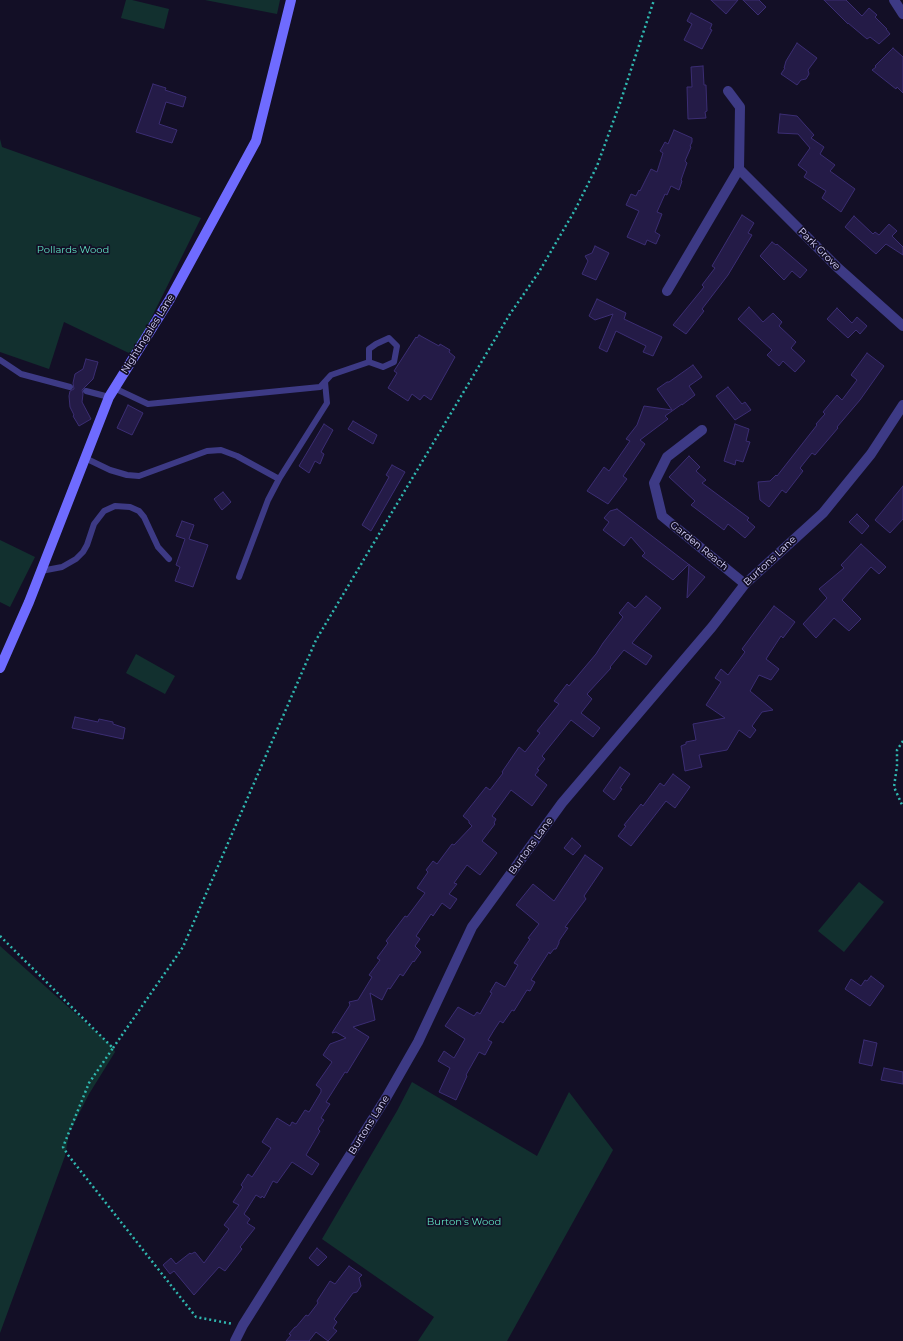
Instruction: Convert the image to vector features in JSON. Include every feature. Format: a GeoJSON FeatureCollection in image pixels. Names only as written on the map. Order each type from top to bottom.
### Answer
{"type":"FeatureCollection","features":[{"type":"Feature","properties":{"kind":"main road","name":"Nightingales Lane"},"geometry":{"type":"LineString","coordinates":[[0,668],[29,602],[111,392],[170,299],[256,141],[291,0]]}},
{"type":"Feature","properties":{"kind":"street"},"geometry":{"type":"LineString","coordinates":[[894,0],[903,14]]}},
{"type":"Feature","properties":{"kind":"street"},"geometry":{"type":"LineString","coordinates":[[667,291],[739,169],[740,107],[728,91]]}},
{"type":"Feature","properties":{"kind":"street","name":"Park Grove"},"geometry":{"type":"LineString","coordinates":[[739,169],[837,267],[903,326]]}},
{"type":"Feature","properties":{"kind":"street","name":"Burtons Lane"},"geometry":{"type":"LineString","coordinates":[[235,1341],[386,1098],[418,1042],[472,927],[562,803],[712,627],[745,584],[823,513],[872,454],[903,405]]}},
{"type":"Feature","properties":{"kind":"street","name":"Garden Reach"},"geometry":{"type":"LineString","coordinates":[[702,430],[666,457],[654,483],[662,516],[745,584]]}},
{"type":"Feature","properties":{"kind":"lane"},"geometry":{"type":"LineString","coordinates":[[86,391],[111,392],[148,404],[320,387],[331,375],[369,362],[383,367],[394,362],[397,346],[389,338],[376,344],[369,349],[369,362]]}},
{"type":"Feature","properties":{"kind":"lane"},"geometry":{"type":"LineString","coordinates":[[0,360],[21,374],[70,387]]}},
{"type":"Feature","properties":{"kind":"lane"},"geometry":{"type":"LineString","coordinates":[[239,577],[268,500],[279,478],[326,403],[325,382]]}},
{"type":"Feature","properties":{"kind":"lane"},"geometry":{"type":"LineString","coordinates":[[85,458],[110,470],[126,475],[139,476],[207,450],[221,450],[237,456],[279,478]]}},
{"type":"Feature","properties":{"kind":"lane"},"geometry":{"type":"LineString","coordinates":[[41,572],[62,567],[76,560],[87,545],[94,524],[104,511],[115,506],[130,507],[139,511],[144,517],[158,547],[169,559]]}},
{"type":"Feature","properties":{"kind":"path"},"geometry":{"type":"LineString","coordinates":[[243,1326],[196,1317],[63,1147],[89,1083],[183,947],[316,640],[507,319],[539,272],[575,210],[597,166],[620,103],[654,0]]}},
{"type":"Feature","properties":{"kind":"path"},"geometry":{"type":"LineString","coordinates":[[903,741],[897,750],[897,766],[894,787],[903,807]]}},
{"type":"Feature","properties":{"kind":"path"},"geometry":{"type":"LineString","coordinates":[[0,936],[113,1048]]}},
{"type":"Feature","properties":{"kind":"green space"},"geometry":{"type":"Polygon","coordinates":[[[126,0],[132,0],[169,9],[164,29],[121,18],[126,0]]]}},
{"type":"Feature","properties":{"kind":"green space"},"geometry":{"type":"Polygon","coordinates":[[[205,0],[280,0],[277,14],[205,0]]]}},
{"type":"Feature","properties":{"kind":"green space","name":"Pollards Wood"},"geometry":{"type":"Polygon","coordinates":[[[0,139],[2,147],[201,218],[133,355],[64,322],[49,369],[0,352],[0,139]]]}},
{"type":"Feature","properties":{"kind":"green space"},"geometry":{"type":"Polygon","coordinates":[[[0,540],[35,557],[10,607],[0,602],[0,540]]]}},
{"type":"Feature","properties":{"kind":"green space"},"geometry":{"type":"Polygon","coordinates":[[[136,654],[175,676],[165,694],[126,673],[136,654]]]}},
{"type":"Feature","properties":{"kind":"green space"},"geometry":{"type":"Polygon","coordinates":[[[859,882],[884,902],[844,952],[818,931],[859,882]]]}},
{"type":"Feature","properties":{"kind":"green space"},"geometry":{"type":"Polygon","coordinates":[[[0,946],[112,1046],[115,1052],[89,1094],[69,1133],[65,1156],[0,1333],[0,946]]]}},
{"type":"Feature","properties":{"kind":"green space","name":"Burton's Wood"},"geometry":{"type":"Polygon","coordinates":[[[412,1082],[537,1156],[569,1092],[613,1150],[507,1341],[418,1341],[434,1317],[322,1239],[397,1111],[412,1082]]]}},
{"type":"Feature","properties":{"kind":"building"},"geometry":{"type":"Polygon","coordinates":[[[711,0],[738,0],[726,14],[711,0]]]}},
{"type":"Feature","properties":{"kind":"building"},"geometry":{"type":"Polygon","coordinates":[[[743,0],[759,0],[766,7],[758,15],[743,0]]]}},
{"type":"Feature","properties":{"kind":"building"},"geometry":{"type":"Polygon","coordinates":[[[824,0],[846,0],[862,16],[869,8],[877,15],[875,17],[890,34],[879,44],[870,37],[867,39],[848,24],[824,0]]]}},
{"type":"Feature","properties":{"kind":"building"},"geometry":{"type":"Polygon","coordinates":[[[691,13],[712,24],[710,29],[712,30],[702,49],[684,40],[692,24],[687,21],[691,13]]]}},
{"type":"Feature","properties":{"kind":"building"},"geometry":{"type":"Polygon","coordinates":[[[797,43],[817,58],[808,70],[809,74],[806,79],[801,80],[797,85],[781,74],[785,68],[786,61],[797,43]]]}},
{"type":"Feature","properties":{"kind":"building"},"geometry":{"type":"Polygon","coordinates":[[[893,48],[903,57],[903,93],[897,87],[896,89],[872,70],[893,48]]]}},
{"type":"Feature","properties":{"kind":"building"},"geometry":{"type":"Polygon","coordinates":[[[703,66],[704,85],[706,85],[706,118],[688,119],[687,87],[692,87],[691,67],[703,66]]]}},
{"type":"Feature","properties":{"kind":"building"},"geometry":{"type":"Polygon","coordinates":[[[153,84],[186,97],[183,107],[166,102],[159,124],[177,130],[172,143],[136,132],[153,84]]]}},
{"type":"Feature","properties":{"kind":"building"},"geometry":{"type":"Polygon","coordinates":[[[780,114],[797,116],[814,135],[811,138],[824,147],[820,154],[835,165],[830,171],[855,189],[841,212],[822,198],[826,191],[804,177],[807,172],[798,165],[810,148],[798,134],[778,133],[780,114]]]}},
{"type":"Feature","properties":{"kind":"building"},"geometry":{"type":"Polygon","coordinates":[[[674,130],[692,138],[691,147],[685,161],[687,163],[679,190],[671,186],[667,195],[665,194],[657,212],[662,214],[655,232],[660,235],[656,244],[647,240],[645,245],[627,237],[639,211],[626,205],[631,194],[636,196],[639,190],[640,191],[651,169],[657,172],[663,153],[660,151],[665,142],[668,144],[674,130]]]}},
{"type":"Feature","properties":{"kind":"building"},"geometry":{"type":"Polygon","coordinates":[[[742,215],[754,223],[748,233],[752,235],[728,275],[702,309],[704,311],[686,334],[673,325],[704,287],[702,285],[715,268],[712,266],[742,215]]]}},
{"type":"Feature","properties":{"kind":"building"},"geometry":{"type":"Polygon","coordinates":[[[854,216],[873,234],[875,232],[879,235],[889,224],[897,231],[892,236],[903,247],[903,255],[886,244],[876,254],[845,227],[854,216]]]}},
{"type":"Feature","properties":{"kind":"building"},"geometry":{"type":"Polygon","coordinates":[[[772,242],[776,245],[777,244],[807,270],[800,278],[792,271],[784,280],[760,256],[772,242]]]}},
{"type":"Feature","properties":{"kind":"building"},"geometry":{"type":"Polygon","coordinates":[[[595,246],[609,253],[596,280],[582,274],[588,261],[585,256],[592,253],[595,246]]]}},
{"type":"Feature","properties":{"kind":"building"},"geometry":{"type":"Polygon","coordinates":[[[597,299],[626,313],[624,319],[662,337],[653,356],[643,352],[646,346],[616,331],[607,352],[599,348],[613,314],[595,320],[589,316],[597,299]]]}},
{"type":"Feature","properties":{"kind":"building"},"geometry":{"type":"Polygon","coordinates":[[[749,307],[763,322],[773,313],[782,322],[779,326],[796,342],[791,348],[805,361],[795,372],[783,361],[779,366],[767,355],[772,350],[738,319],[749,307]]]}},
{"type":"Feature","properties":{"kind":"building"},"geometry":{"type":"Polygon","coordinates":[[[837,308],[852,323],[857,317],[867,326],[860,334],[856,330],[848,338],[827,319],[837,308]]]}},
{"type":"Feature","properties":{"kind":"building"},"geometry":{"type":"Polygon","coordinates":[[[419,335],[450,350],[449,352],[455,357],[431,400],[424,395],[420,400],[412,394],[408,401],[388,388],[397,373],[394,371],[416,337],[417,338],[419,335]]]}},
{"type":"Feature","properties":{"kind":"building"},"geometry":{"type":"Polygon","coordinates":[[[867,353],[884,366],[860,400],[837,427],[838,428],[815,455],[812,453],[800,468],[803,471],[786,493],[782,490],[769,507],[760,500],[758,482],[770,481],[776,475],[777,476],[817,425],[816,424],[825,414],[823,412],[837,395],[842,400],[857,380],[851,375],[867,353]]]}},
{"type":"Feature","properties":{"kind":"building"},"geometry":{"type":"Polygon","coordinates":[[[86,359],[98,362],[93,379],[82,390],[82,402],[91,419],[79,426],[70,407],[69,396],[70,391],[74,389],[73,383],[75,374],[83,369],[86,359]]]}},
{"type":"Feature","properties":{"kind":"building"},"geometry":{"type":"Polygon","coordinates":[[[693,365],[702,377],[689,386],[695,395],[665,416],[668,419],[640,440],[645,444],[623,476],[627,479],[608,504],[587,491],[604,467],[609,471],[630,441],[626,439],[637,425],[644,406],[672,410],[657,389],[693,365]]]}},
{"type":"Feature","properties":{"kind":"building"},"geometry":{"type":"Polygon","coordinates":[[[728,387],[742,404],[745,402],[751,410],[735,420],[716,396],[728,387]]]}},
{"type":"Feature","properties":{"kind":"building"},"geometry":{"type":"Polygon","coordinates":[[[128,405],[143,413],[132,435],[117,428],[128,405]]]}},
{"type":"Feature","properties":{"kind":"building"},"geometry":{"type":"Polygon","coordinates":[[[353,421],[377,435],[373,444],[348,429],[353,421]]]}},
{"type":"Feature","properties":{"kind":"building"},"geometry":{"type":"Polygon","coordinates":[[[324,424],[333,430],[321,452],[324,454],[320,464],[315,461],[309,473],[299,466],[324,424]]]}},
{"type":"Feature","properties":{"kind":"building"},"geometry":{"type":"Polygon","coordinates":[[[735,424],[749,429],[746,441],[750,442],[743,462],[736,460],[735,465],[724,461],[735,424]]]}},
{"type":"Feature","properties":{"kind":"building"},"geometry":{"type":"Polygon","coordinates":[[[689,456],[700,467],[696,471],[706,480],[702,483],[749,518],[747,520],[755,527],[745,538],[728,524],[724,530],[691,505],[695,501],[669,477],[689,456]]]}},
{"type":"Feature","properties":{"kind":"building"},"geometry":{"type":"Polygon","coordinates":[[[392,465],[405,472],[371,531],[362,525],[389,477],[386,475],[392,465]]]}},
{"type":"Feature","properties":{"kind":"building"},"geometry":{"type":"Polygon","coordinates":[[[903,486],[903,519],[890,533],[875,520],[903,486]]]}},
{"type":"Feature","properties":{"kind":"building"},"geometry":{"type":"Polygon","coordinates":[[[223,492],[231,502],[222,510],[214,499],[223,492]]]}},
{"type":"Feature","properties":{"kind":"building"},"geometry":{"type":"Polygon","coordinates":[[[617,509],[689,564],[673,580],[642,556],[645,553],[631,537],[624,546],[603,530],[609,522],[604,518],[610,511],[617,509]]]}},
{"type":"Feature","properties":{"kind":"building"},"geometry":{"type":"Polygon","coordinates":[[[857,514],[869,526],[862,534],[849,522],[857,514]]]}},
{"type":"Feature","properties":{"kind":"building"},"geometry":{"type":"Polygon","coordinates":[[[182,521],[194,525],[189,539],[208,545],[193,587],[175,581],[180,567],[176,565],[185,539],[176,536],[182,521]]]}},
{"type":"Feature","properties":{"kind":"building"},"geometry":{"type":"Polygon","coordinates":[[[861,544],[886,567],[879,574],[871,567],[842,600],[861,619],[849,631],[834,618],[816,638],[803,624],[827,598],[819,589],[844,568],[841,565],[861,544]]]}},
{"type":"Feature","properties":{"kind":"building"},"geometry":{"type":"Polygon","coordinates":[[[689,565],[705,577],[687,598],[689,565]]]}},
{"type":"Feature","properties":{"kind":"building"},"geometry":{"type":"Polygon","coordinates":[[[646,596],[661,608],[632,643],[652,656],[646,665],[624,650],[610,667],[611,668],[587,694],[592,699],[581,713],[600,728],[593,737],[571,720],[542,756],[545,759],[537,769],[539,770],[535,775],[547,785],[532,806],[511,790],[492,816],[496,819],[495,824],[482,841],[497,853],[480,875],[467,865],[454,883],[457,884],[449,894],[457,899],[450,909],[442,903],[433,916],[431,914],[416,936],[420,939],[415,946],[421,952],[414,962],[413,961],[403,976],[400,974],[390,989],[388,988],[382,1000],[370,993],[375,1020],[353,1027],[369,1037],[347,1073],[345,1072],[326,1102],[330,1104],[321,1118],[324,1120],[318,1129],[320,1131],[306,1155],[319,1164],[312,1175],[292,1162],[277,1183],[273,1181],[264,1198],[256,1195],[244,1214],[250,1219],[247,1223],[255,1228],[240,1247],[242,1249],[225,1271],[219,1267],[194,1295],[174,1271],[170,1274],[163,1265],[171,1258],[176,1264],[190,1253],[195,1252],[204,1263],[229,1229],[224,1225],[239,1205],[233,1202],[243,1187],[241,1185],[248,1174],[252,1177],[271,1148],[262,1142],[277,1118],[290,1126],[292,1122],[296,1124],[305,1110],[309,1112],[321,1092],[321,1089],[316,1085],[332,1062],[323,1055],[330,1044],[346,1038],[336,1032],[332,1033],[350,1005],[349,1002],[358,1000],[372,977],[369,975],[380,960],[377,958],[388,943],[386,941],[425,893],[417,888],[428,872],[426,870],[433,861],[437,864],[452,844],[454,845],[472,826],[463,816],[486,787],[490,790],[503,773],[502,772],[519,747],[525,752],[540,733],[537,731],[559,704],[554,701],[567,684],[569,686],[596,654],[623,617],[619,613],[628,602],[635,608],[646,596]]]}},
{"type":"Feature","properties":{"kind":"building"},"geometry":{"type":"Polygon","coordinates":[[[774,606],[795,622],[783,638],[781,636],[766,659],[779,669],[771,680],[759,675],[750,691],[773,710],[762,712],[752,726],[756,730],[750,738],[739,730],[727,750],[699,755],[702,767],[685,771],[681,746],[686,744],[686,742],[696,740],[693,724],[725,718],[706,705],[721,682],[715,678],[721,669],[728,675],[745,652],[742,649],[774,606]]]}},
{"type":"Feature","properties":{"kind":"building"},"geometry":{"type":"Polygon","coordinates":[[[75,717],[98,722],[99,719],[113,722],[113,724],[125,728],[123,739],[72,728],[75,717]]]}},
{"type":"Feature","properties":{"kind":"building"},"geometry":{"type":"Polygon","coordinates":[[[620,767],[630,774],[614,800],[603,791],[620,767]]]}},
{"type":"Feature","properties":{"kind":"building"},"geometry":{"type":"Polygon","coordinates":[[[673,774],[690,787],[675,808],[666,801],[631,846],[618,836],[626,826],[624,825],[641,804],[643,806],[660,783],[664,786],[673,774]]]}},
{"type":"Feature","properties":{"kind":"building"},"geometry":{"type":"Polygon","coordinates":[[[572,838],[581,846],[573,855],[564,848],[572,838]]]}},
{"type":"Feature","properties":{"kind":"building"},"geometry":{"type":"Polygon","coordinates":[[[585,855],[603,868],[584,896],[586,899],[565,927],[568,928],[559,941],[556,949],[554,949],[550,954],[549,952],[531,980],[535,982],[530,991],[527,990],[514,1011],[512,1010],[503,1023],[500,1021],[488,1040],[492,1042],[485,1055],[479,1052],[466,1075],[467,1076],[456,1100],[439,1092],[450,1068],[438,1061],[444,1051],[454,1058],[465,1039],[445,1026],[458,1007],[474,1016],[477,1012],[480,1014],[492,993],[490,992],[496,982],[505,987],[518,965],[514,963],[530,939],[528,938],[539,924],[516,905],[533,884],[554,901],[585,855]]]}},
{"type":"Feature","properties":{"kind":"building"},"geometry":{"type":"Polygon","coordinates":[[[871,976],[884,986],[870,1006],[845,989],[851,979],[861,986],[865,980],[867,981],[871,976]]]}},
{"type":"Feature","properties":{"kind":"building"},"geometry":{"type":"Polygon","coordinates":[[[864,1040],[877,1043],[872,1066],[859,1063],[864,1040]]]}},
{"type":"Feature","properties":{"kind":"building"},"geometry":{"type":"Polygon","coordinates":[[[884,1068],[903,1072],[903,1084],[881,1080],[884,1068]]]}},
{"type":"Feature","properties":{"kind":"building"},"geometry":{"type":"Polygon","coordinates":[[[317,1248],[327,1257],[318,1266],[309,1258],[317,1248]]]}},
{"type":"Feature","properties":{"kind":"building"},"geometry":{"type":"Polygon","coordinates":[[[349,1266],[362,1275],[359,1278],[361,1286],[357,1292],[353,1293],[334,1319],[337,1322],[333,1328],[337,1331],[328,1341],[316,1332],[309,1341],[286,1341],[291,1335],[289,1334],[306,1315],[308,1316],[318,1303],[317,1301],[330,1281],[335,1284],[349,1266]]]}}]}
